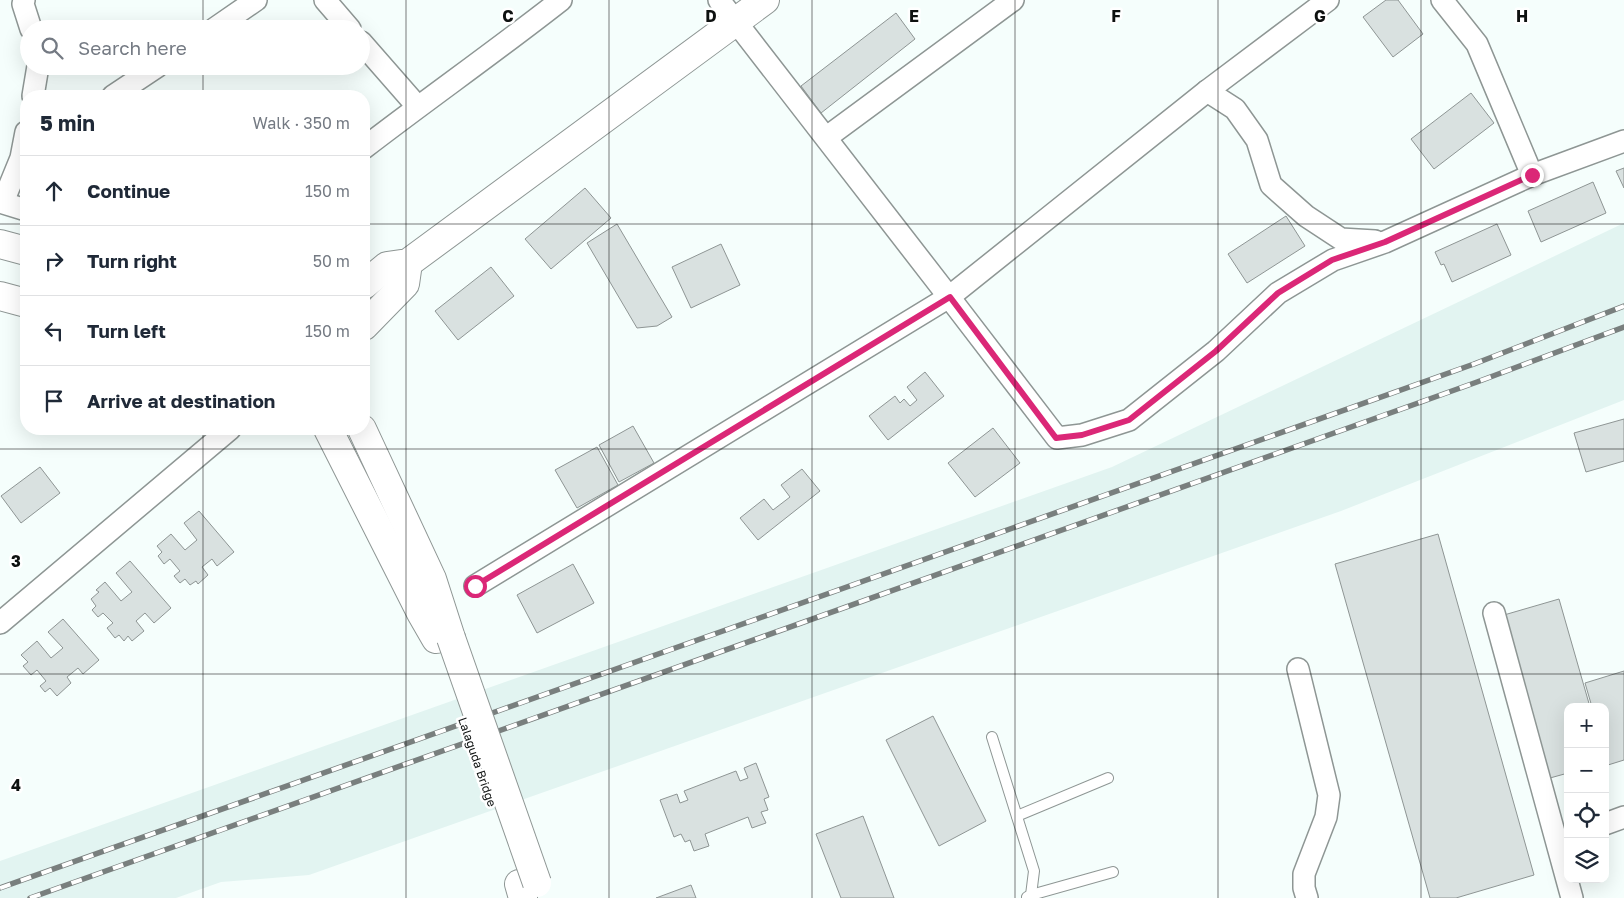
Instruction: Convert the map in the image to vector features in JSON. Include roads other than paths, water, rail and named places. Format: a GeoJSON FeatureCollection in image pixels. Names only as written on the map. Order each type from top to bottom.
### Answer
{"type":"FeatureCollection","features":[{"type":"Feature","properties":{"kind":"street"},"geometry":{"type":"LineString","coordinates":[[24,0],[23,4],[28,20]]}},
{"type":"Feature","properties":{"kind":"street"},"geometry":{"type":"LineString","coordinates":[[227,20],[256,0]]}},
{"type":"Feature","properties":{"kind":"street"},"geometry":{"type":"LineString","coordinates":[[325,0],[342,20]]}},
{"type":"Feature","properties":{"kind":"street"},"geometry":{"type":"LineString","coordinates":[[719,0],[950,297],[1056,438],[1082,435],[1129,420],[1216,351],[1278,293],[1332,260],[1385,242],[1532,175],[1624,141]]}},
{"type":"Feature","properties":{"kind":"street"},"geometry":{"type":"LineString","coordinates":[[370,280],[386,266],[408,263],[765,0]]}},
{"type":"Feature","properties":{"kind":"street"},"geometry":{"type":"LineString","coordinates":[[826,137],[1013,0]]}},
{"type":"Feature","properties":{"kind":"street"},"geometry":{"type":"LineString","coordinates":[[475,586],[950,297],[1207,91],[1328,0]]}},
{"type":"Feature","properties":{"kind":"street"},"geometry":{"type":"LineString","coordinates":[[1442,0],[1477,44],[1532,175]]}},
{"type":"Feature","properties":{"kind":"street"},"geometry":{"type":"LineString","coordinates":[[370,143],[552,3]]}},
{"type":"Feature","properties":{"kind":"street"},"geometry":{"type":"LineString","coordinates":[[370,52],[418,106]]}},
{"type":"Feature","properties":{"kind":"street"},"geometry":{"type":"LineString","coordinates":[[34,90],[36,75]]}},
{"type":"Feature","properties":{"kind":"street"},"geometry":{"type":"LineString","coordinates":[[122,90],[144,75]]}},
{"type":"Feature","properties":{"kind":"street"},"geometry":{"type":"LineString","coordinates":[[1207,91],[1234,109],[1257,140],[1271,185],[1306,216],[1341,239],[1385,242]]}},
{"type":"Feature","properties":{"kind":"street"},"geometry":{"type":"LineString","coordinates":[[20,164],[1,202],[20,208]]}},
{"type":"Feature","properties":{"kind":"street"},"geometry":{"type":"LineString","coordinates":[[0,244],[20,249]]}},
{"type":"Feature","properties":{"kind":"street"},"geometry":{"type":"LineString","coordinates":[[370,320],[405,284],[408,263]]}},
{"type":"Feature","properties":{"kind":"street"},"geometry":{"type":"LineString","coordinates":[[0,296],[20,301]]}},
{"type":"Feature","properties":{"kind":"street"},"geometry":{"type":"LineString","coordinates":[[0,623],[223,435]]}},
{"type":"Feature","properties":{"kind":"street"},"geometry":{"type":"LineString","coordinates":[[331,435],[416,605],[443,639]]}},
{"type":"Feature","properties":{"kind":"street"},"geometry":{"type":"LineString","coordinates":[[365,435],[432,579],[443,639]]}},
{"type":"Feature","properties":{"kind":"street"},"geometry":{"type":"LineString","coordinates":[[1494,613],[1562,840],[1572,898]]}},
{"type":"Feature","properties":{"kind":"street","name":"Lalaguda Bridge"},"geometry":{"type":"LineString","coordinates":[[443,639],[530,891]]}},
{"type":"Feature","properties":{"kind":"street"},"geometry":{"type":"LineString","coordinates":[[1298,668],[1329,794],[1326,817],[1304,874],[1304,888],[1307,898]]}},
{"type":"Feature","properties":{"kind":"street"},"geometry":{"type":"LineString","coordinates":[[1609,823],[1624,817]]}},
{"type":"Feature","properties":{"kind":"lane"},"geometry":{"type":"LineString","coordinates":[[992,737],[1034,871],[1028,896],[1113,872]]}},
{"type":"Feature","properties":{"kind":"lane"},"geometry":{"type":"LineString","coordinates":[[1017,816],[1108,778]]}},
{"type":"Feature","properties":{"kind":"railway"},"geometry":{"type":"LineString","coordinates":[[0,888],[1474,364],[1624,306]]}},
{"type":"Feature","properties":{"kind":"railway"},"geometry":{"type":"LineString","coordinates":[[30,898],[1477,382],[1624,327]]}}]}
